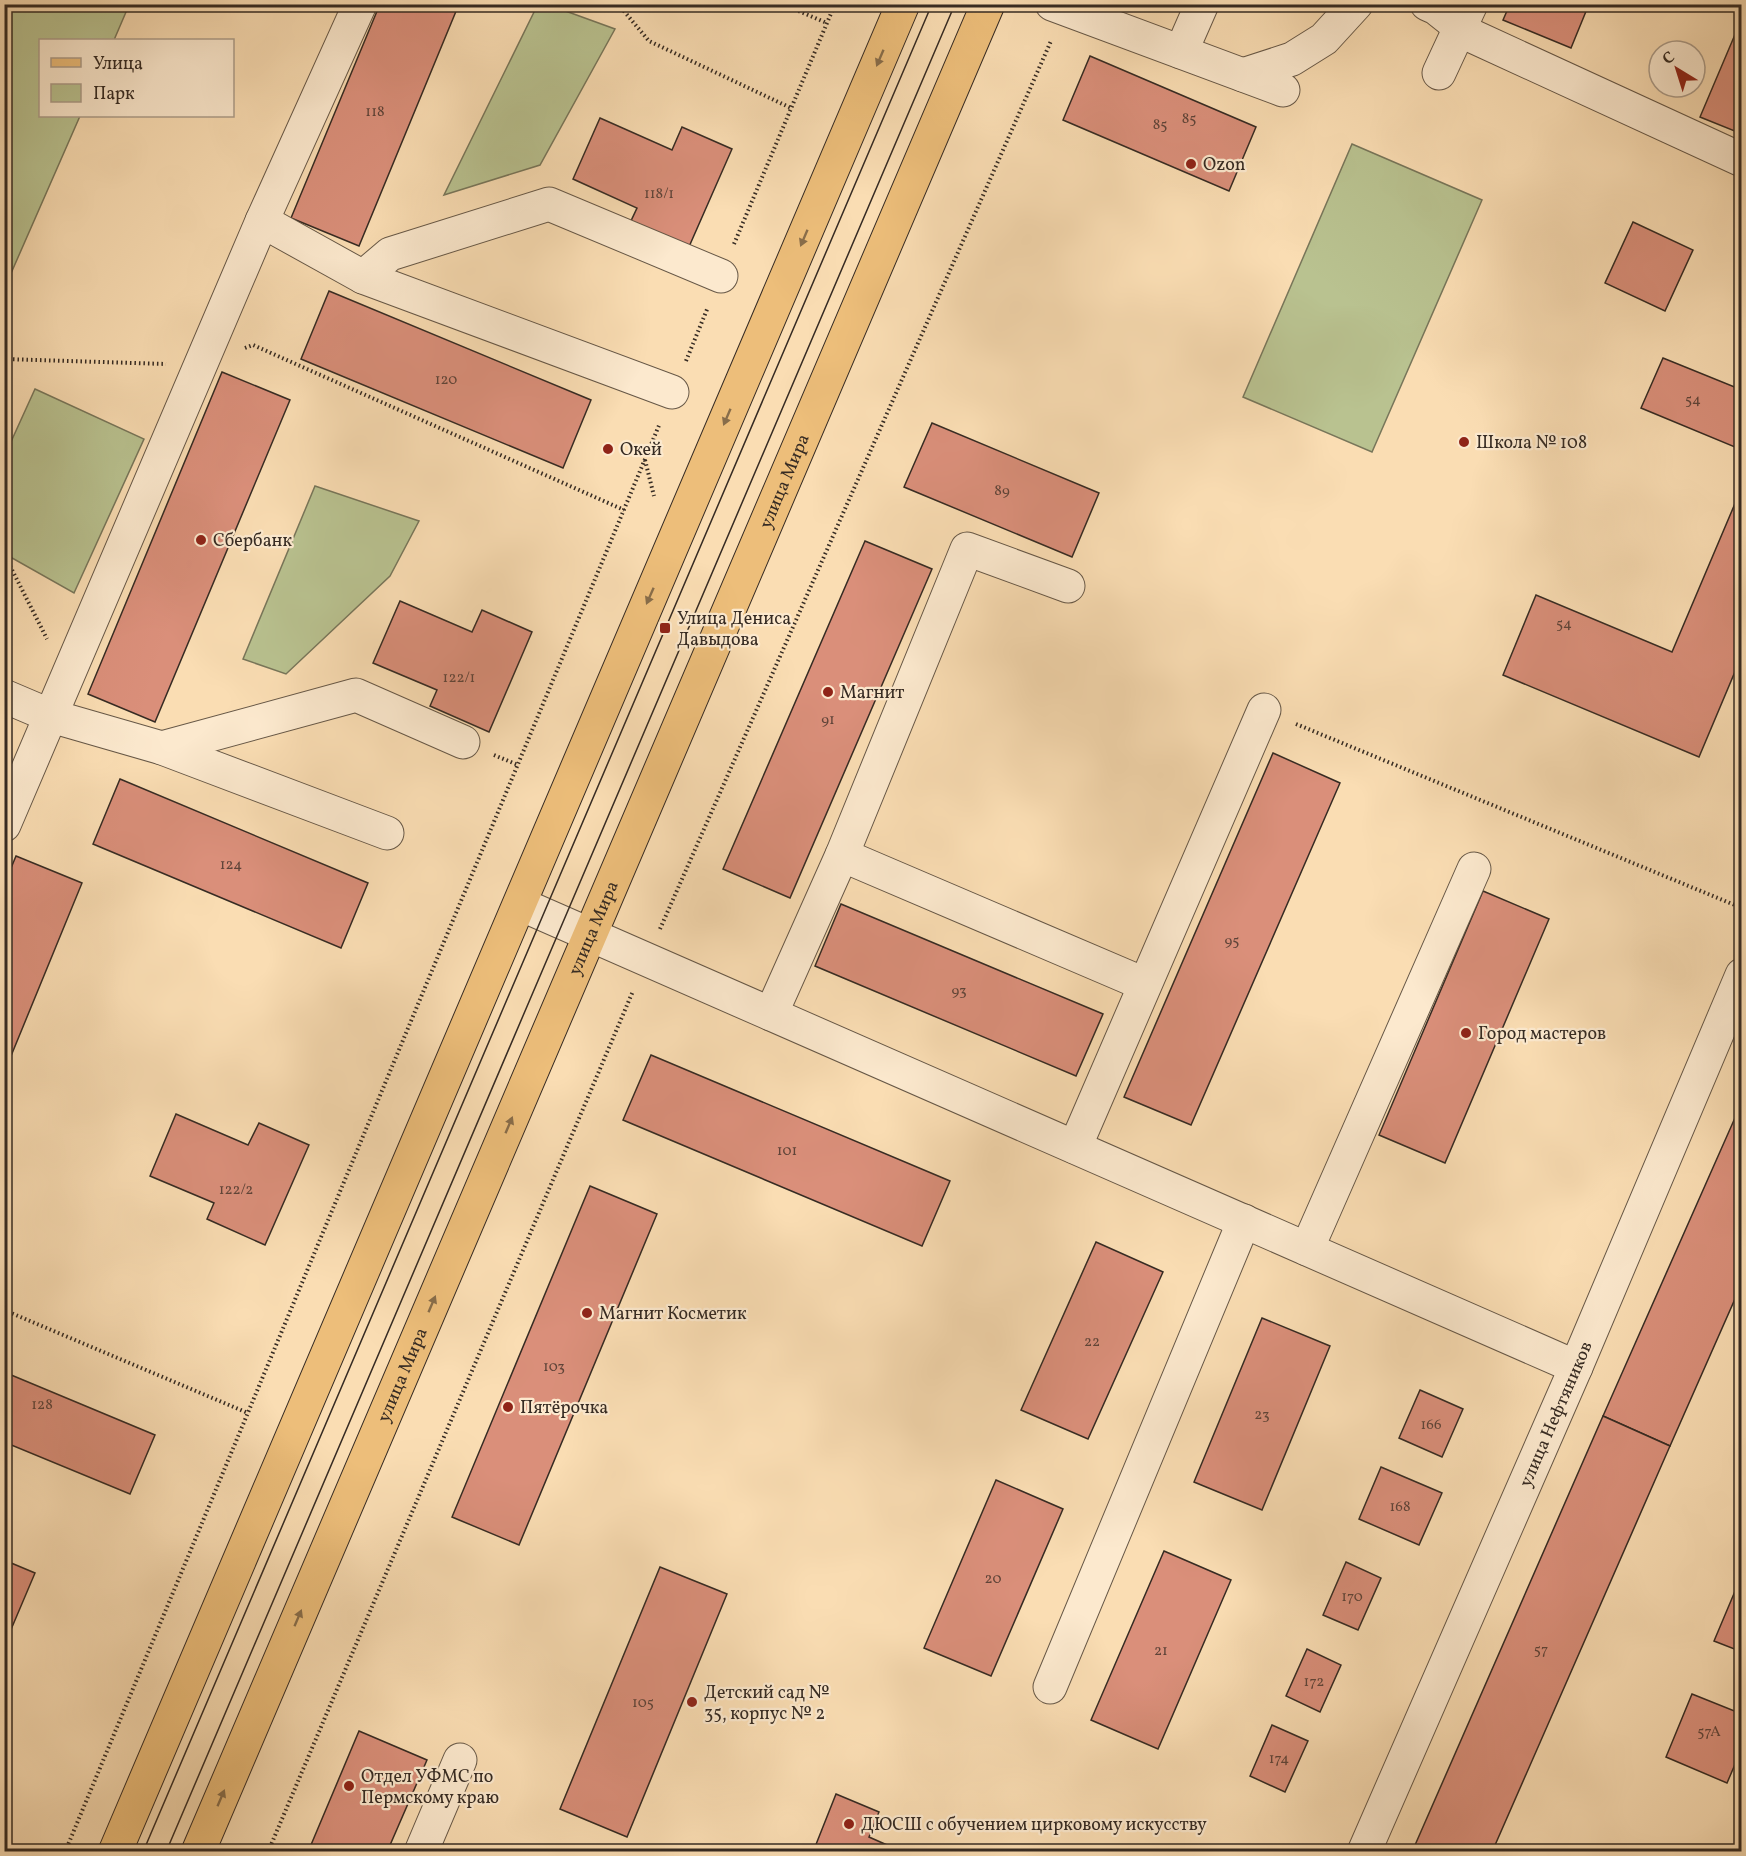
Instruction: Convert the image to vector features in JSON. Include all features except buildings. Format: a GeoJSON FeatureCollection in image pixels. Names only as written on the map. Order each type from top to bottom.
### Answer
{"type":"FeatureCollection","features":[{"type":"Feature","properties":{"kind":"main road"},"geometry":{"type":"LineString","coordinates":[[115,1851],[903,4]]}},
{"type":"Feature","properties":{"kind":"main road","name":"улица Мира"},"geometry":{"type":"LineString","coordinates":[[198,1851],[988,4]]}},
{"type":"Feature","properties":{"kind":"street"},"geometry":{"type":"LineString","coordinates":[[4,825],[262,221],[360,4]]}},
{"type":"Feature","properties":{"kind":"street"},"geometry":{"type":"LineString","coordinates":[[1052,4],[1283,90]]}},
{"type":"Feature","properties":{"kind":"street"},"geometry":{"type":"LineString","coordinates":[[1181,52],[1202,4]]}},
{"type":"Feature","properties":{"kind":"street"},"geometry":{"type":"LineString","coordinates":[[1243,75],[1292,59],[1324,39],[1356,4]]}},
{"type":"Feature","properties":{"kind":"street"},"geometry":{"type":"LineString","coordinates":[[1427,4],[1466,16]]}},
{"type":"Feature","properties":{"kind":"street"},"geometry":{"type":"LineString","coordinates":[[1439,73],[1466,16]]}},
{"type":"Feature","properties":{"kind":"street"},"geometry":{"type":"LineString","coordinates":[[1466,16],[1470,35],[1742,160]]}},
{"type":"Feature","properties":{"kind":"street"},"geometry":{"type":"LineString","coordinates":[[363,278],[390,254],[549,204],[721,276]]}},
{"type":"Feature","properties":{"kind":"street"},"geometry":{"type":"LineString","coordinates":[[262,221],[363,278],[672,392]]}},
{"type":"Feature","properties":{"kind":"street"},"geometry":{"type":"LineString","coordinates":[[771,1014],[842,855],[968,549],[1068,586]]}},
{"type":"Feature","properties":{"kind":"street"},"geometry":{"type":"LineString","coordinates":[[162,748],[356,695],[463,742]]}},
{"type":"Feature","properties":{"kind":"street"},"geometry":{"type":"LineString","coordinates":[[4,696],[51,716],[162,748],[387,834]]}},
{"type":"Feature","properties":{"kind":"street"},"geometry":{"type":"LineString","coordinates":[[1075,1147],[1264,710]]}},
{"type":"Feature","properties":{"kind":"street"},"geometry":{"type":"LineString","coordinates":[[842,855],[1144,984]]}},
{"type":"Feature","properties":{"kind":"street"},"geometry":{"type":"LineString","coordinates":[[1307,1249],[1474,869]]}},
{"type":"Feature","properties":{"kind":"street"},"geometry":{"type":"LineString","coordinates":[[520,904],[1576,1367]]}},
{"type":"Feature","properties":{"kind":"street","name":"улица Нефтяников"},"geometry":{"type":"LineString","coordinates":[[1364,1851],[1576,1367],[1742,975]]}},
{"type":"Feature","properties":{"kind":"street"},"geometry":{"type":"LineString","coordinates":[[1050,1687],[1244,1221]]}},
{"type":"Feature","properties":{"kind":"street"},"geometry":{"type":"LineString","coordinates":[[420,1851],[460,1760]]}},
{"type":"Feature","properties":{"kind":"path"},"geometry":{"type":"LineString","coordinates":[[618,4],[649,41],[791,108]]}},
{"type":"Feature","properties":{"kind":"path"},"geometry":{"type":"LineString","coordinates":[[783,4],[827,23]]}},
{"type":"Feature","properties":{"kind":"path"},"geometry":{"type":"LineString","coordinates":[[65,1851],[835,4]]}},
{"type":"Feature","properties":{"kind":"path"},"geometry":{"type":"LineString","coordinates":[[4,359],[201,365],[253,345],[624,510]]}},
{"type":"Feature","properties":{"kind":"path"},"geometry":{"type":"LineString","coordinates":[[4,554],[47,640]]}},
{"type":"Feature","properties":{"kind":"path"},"geometry":{"type":"LineString","coordinates":[[1264,710],[1742,908]]}},
{"type":"Feature","properties":{"kind":"path"},"geometry":{"type":"LineString","coordinates":[[4,1310],[248,1413]]}},
{"type":"Feature","properties":{"kind":"green space"},"geometry":{"type":"Polygon","coordinates":[[[5,4],[129,5],[114,39],[39,39],[39,117],[80,117],[5,287],[5,4]]]}},
{"type":"Feature","properties":{"kind":"green space"},"geometry":{"type":"Polygon","coordinates":[[[538,4],[549,5],[615,29],[540,165],[444,195],[538,4]]]}},
{"type":"Feature","properties":{"kind":"green space"},"geometry":{"type":"Polygon","coordinates":[[[1352,144],[1482,200],[1372,452],[1243,397],[1352,144]]]}},
{"type":"Feature","properties":{"kind":"green space"},"geometry":{"type":"Polygon","coordinates":[[[35,389],[144,439],[74,593],[5,554],[5,455],[35,389]]]}},
{"type":"Feature","properties":{"kind":"green space"},"geometry":{"type":"Polygon","coordinates":[[[315,486],[419,521],[390,576],[286,674],[243,659],[315,486]]]}},
{"type":"Feature","properties":{"kind":"tram line"},"geometry":{"type":"LineString","coordinates":[[143,1852],[932,4]]}},
{"type":"Feature","properties":{"kind":"tram line"},"geometry":{"type":"LineString","coordinates":[[166,1852],[955,4]]}},
{"type":"Feature","properties":{"kind":"place","name":"Ozon"},"geometry":{"type":"Point","coordinates":[1191,164]}},
{"type":"Feature","properties":{"kind":"place","name":"Школа № 108"},"geometry":{"type":"Point","coordinates":[1464,442]}},
{"type":"Feature","properties":{"kind":"place","name":"Окей"},"geometry":{"type":"Point","coordinates":[608,449]}},
{"type":"Feature","properties":{"kind":"place","name":"Сбербанк"},"geometry":{"type":"Point","coordinates":[201,540]}},
{"type":"Feature","properties":{"kind":"place","name":"Улица Дениса Давыдова"},"geometry":{"type":"Point","coordinates":[665,628]}},
{"type":"Feature","properties":{"kind":"place","name":"Магнит"},"geometry":{"type":"Point","coordinates":[828,692]}},
{"type":"Feature","properties":{"kind":"place","name":"Город мастеров"},"geometry":{"type":"Point","coordinates":[1466,1033]}},
{"type":"Feature","properties":{"kind":"place","name":"Магнит Косметик"},"geometry":{"type":"Point","coordinates":[587,1313]}},
{"type":"Feature","properties":{"kind":"place","name":"Пятёрочка"},"geometry":{"type":"Point","coordinates":[508,1407]}},
{"type":"Feature","properties":{"kind":"place","name":"Детский сад № 35, корпус № 2"},"geometry":{"type":"Point","coordinates":[692,1702]}},
{"type":"Feature","properties":{"kind":"place","name":"Отдел УФМС по Пермскому краю"},"geometry":{"type":"Point","coordinates":[349,1786]}},
{"type":"Feature","properties":{"kind":"place","name":"ДЮСШ с обучением цирковому искусству"},"geometry":{"type":"Point","coordinates":[849,1824]}}]}
